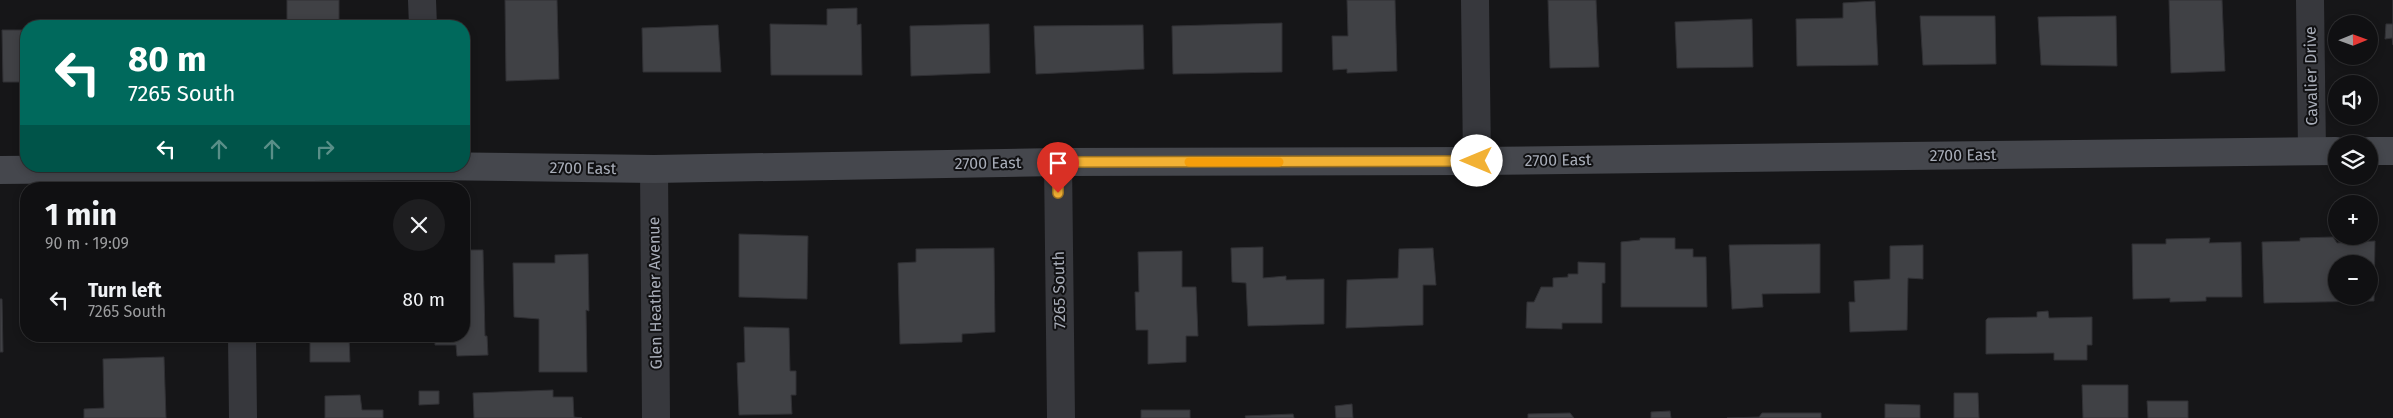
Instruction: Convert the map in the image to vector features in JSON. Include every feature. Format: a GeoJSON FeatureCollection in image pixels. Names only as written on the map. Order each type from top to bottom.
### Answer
{"type":"FeatureCollection","features":[{"type":"Feature","properties":{"kind":"street"},"geometry":{"type":"LineString","coordinates":[[422,0],[423,20]]}},
{"type":"Feature","properties":{"kind":"street"},"geometry":{"type":"LineString","coordinates":[[1475,0],[1477,161]]}},
{"type":"Feature","properties":{"kind":"street","name":"Cavalier Drive"},"geometry":{"type":"LineString","coordinates":[[2310,0],[2324,151]]}},
{"type":"Feature","properties":{"kind":"street","name":"2700 East"},"geometry":{"type":"LineString","coordinates":[[470,167],[654,169],[1058,162],[1477,161],[2324,151]]}},
{"type":"Feature","properties":{"kind":"street"},"geometry":{"type":"LineString","coordinates":[[2378,151],[2393,151]]}},
{"type":"Feature","properties":{"kind":"street","name":"7265 South"},"geometry":{"type":"LineString","coordinates":[[1058,162],[1061,418]]}},
{"type":"Feature","properties":{"kind":"street","name":"Glen Heather Avenue"},"geometry":{"type":"LineString","coordinates":[[654,169],[656,418]]}},
{"type":"Feature","properties":{"kind":"street","name":"2700 East"},"geometry":{"type":"LineString","coordinates":[[0,170],[20,171]]}},
{"type":"Feature","properties":{"kind":"street","name":"2700 East"},"geometry":{"type":"LineString","coordinates":[[53,172],[240,179],[340,172]]}},
{"type":"Feature","properties":{"kind":"street"},"geometry":{"type":"LineString","coordinates":[[242,342],[242,418]]}},
{"type":"Feature","properties":{"kind":"building"},"geometry":{"type":"Polygon","coordinates":[[[287,0],[339,0],[339,20],[287,20],[287,0]]]}},
{"type":"Feature","properties":{"kind":"building"},"geometry":{"type":"Polygon","coordinates":[[[505,0],[557,0],[559,79],[506,81],[505,0]]]}},
{"type":"Feature","properties":{"kind":"building"},"geometry":{"type":"Polygon","coordinates":[[[1347,0],[1395,0],[1397,71],[1347,73],[1347,69],[1333,70],[1332,36],[1348,36],[1347,0]]]}},
{"type":"Feature","properties":{"kind":"building"},"geometry":{"type":"Polygon","coordinates":[[[1548,0],[1596,0],[1599,67],[1550,68],[1548,0]]]}},
{"type":"Feature","properties":{"kind":"building"},"geometry":{"type":"Polygon","coordinates":[[[2169,0],[2222,0],[2225,71],[2171,73],[2169,0]]]}},
{"type":"Feature","properties":{"kind":"building"},"geometry":{"type":"Polygon","coordinates":[[[1875,1],[1878,65],[1797,66],[1796,19],[1843,18],[1843,3],[1875,1]]]}},
{"type":"Feature","properties":{"kind":"building"},"geometry":{"type":"Polygon","coordinates":[[[857,8],[857,25],[861,24],[862,75],[771,75],[770,24],[827,25],[827,9],[857,8]]]}},
{"type":"Feature","properties":{"kind":"building"},"geometry":{"type":"Polygon","coordinates":[[[1920,16],[1995,16],[1996,64],[1923,65],[1920,16]]]}},
{"type":"Feature","properties":{"kind":"building"},"geometry":{"type":"Polygon","coordinates":[[[2116,16],[2117,66],[2041,65],[2038,17],[2116,16]]]}},
{"type":"Feature","properties":{"kind":"building"},"geometry":{"type":"Polygon","coordinates":[[[1752,19],[1753,67],[1677,68],[1675,22],[1752,19]]]}},
{"type":"Feature","properties":{"kind":"building"},"geometry":{"type":"Polygon","coordinates":[[[1282,23],[1282,72],[1173,74],[1172,26],[1282,23]]]}},
{"type":"Feature","properties":{"kind":"building"},"geometry":{"type":"Polygon","coordinates":[[[989,24],[990,73],[911,76],[910,26],[989,24]]]}},
{"type":"Feature","properties":{"kind":"building"},"geometry":{"type":"Polygon","coordinates":[[[2386,24],[2393,24],[2393,45],[2392,38],[2385,39],[2386,24]]]}},
{"type":"Feature","properties":{"kind":"building"},"geometry":{"type":"Polygon","coordinates":[[[718,25],[721,72],[643,72],[642,28],[718,25]]]}},
{"type":"Feature","properties":{"kind":"building"},"geometry":{"type":"Polygon","coordinates":[[[1143,25],[1144,69],[1036,74],[1034,26],[1143,25]]]}},
{"type":"Feature","properties":{"kind":"building"},"geometry":{"type":"Polygon","coordinates":[[[2,30],[20,30],[20,82],[3,82],[2,30]]]}},
{"type":"Feature","properties":{"kind":"building"},"geometry":{"type":"Polygon","coordinates":[[[739,234],[808,236],[807,299],[739,297],[739,234]]]}},
{"type":"Feature","properties":{"kind":"building"},"geometry":{"type":"Polygon","coordinates":[[[2328,237],[2328,245],[2375,245],[2375,255],[2328,255],[2328,302],[2264,303],[2262,242],[2300,241],[2300,238],[2328,237]]]}},
{"type":"Feature","properties":{"kind":"building"},"geometry":{"type":"Polygon","coordinates":[[[1640,238],[1675,238],[1675,249],[1693,249],[1693,257],[1706,257],[1707,307],[1621,307],[1621,242],[1640,240],[1640,238]]]}},
{"type":"Feature","properties":{"kind":"building"},"geometry":{"type":"Polygon","coordinates":[[[2210,238],[2209,243],[2241,242],[2242,297],[2206,297],[2206,301],[2170,302],[2170,298],[2133,299],[2132,244],[2166,244],[2166,239],[2210,238]]]}},
{"type":"Feature","properties":{"kind":"building"},"geometry":{"type":"Polygon","coordinates":[[[1820,244],[1820,293],[1762,294],[1763,307],[1732,309],[1729,245],[1820,244]]]}},
{"type":"Feature","properties":{"kind":"building"},"geometry":{"type":"Polygon","coordinates":[[[1923,245],[1923,279],[1908,278],[1907,330],[1850,332],[1849,302],[1855,302],[1854,281],[1890,279],[1890,246],[1923,245]]]}},
{"type":"Feature","properties":{"kind":"building"},"geometry":{"type":"Polygon","coordinates":[[[1263,247],[1263,278],[1286,276],[1286,280],[1324,279],[1324,324],[1248,326],[1246,283],[1232,282],[1231,248],[1263,247]]]}},
{"type":"Feature","properties":{"kind":"building"},"geometry":{"type":"Polygon","coordinates":[[[994,248],[995,332],[962,334],[962,342],[900,344],[898,263],[916,262],[916,249],[994,248]]]}},
{"type":"Feature","properties":{"kind":"building"},"geometry":{"type":"Polygon","coordinates":[[[1433,248],[1436,285],[1423,285],[1423,325],[1346,328],[1347,280],[1398,278],[1399,249],[1433,248]]]}},
{"type":"Feature","properties":{"kind":"building"},"geometry":{"type":"Polygon","coordinates":[[[470,250],[483,250],[485,336],[487,336],[488,355],[457,356],[456,345],[435,345],[435,342],[470,342],[470,250]]]}},
{"type":"Feature","properties":{"kind":"building"},"geometry":{"type":"Polygon","coordinates":[[[1182,251],[1182,287],[1196,287],[1198,336],[1186,336],[1186,362],[1148,364],[1148,330],[1136,330],[1135,292],[1139,292],[1138,252],[1182,251]]]}},
{"type":"Feature","properties":{"kind":"building"},"geometry":{"type":"Polygon","coordinates":[[[588,254],[589,311],[586,310],[587,372],[539,372],[539,319],[514,317],[513,263],[555,263],[555,255],[588,254]]]}},
{"type":"Feature","properties":{"kind":"building"},"geometry":{"type":"Polygon","coordinates":[[[1578,262],[1605,263],[1605,283],[1602,283],[1602,323],[1562,323],[1562,329],[1526,328],[1527,302],[1534,302],[1541,287],[1553,287],[1553,278],[1568,277],[1568,274],[1578,274],[1578,262]]]}},
{"type":"Feature","properties":{"kind":"building"},"geometry":{"type":"Polygon","coordinates":[[[0,299],[2,299],[3,352],[0,352],[0,299]]]}},
{"type":"Feature","properties":{"kind":"building"},"geometry":{"type":"Polygon","coordinates":[[[2048,311],[2049,318],[2092,317],[2092,345],[2087,345],[2087,360],[2054,360],[2054,353],[1986,354],[1986,320],[1988,318],[2037,317],[2037,312],[2048,311]]]}},
{"type":"Feature","properties":{"kind":"building"},"geometry":{"type":"Polygon","coordinates":[[[744,327],[789,328],[790,371],[796,371],[796,395],[791,395],[792,414],[739,415],[737,363],[745,362],[744,327]]]}},
{"type":"Feature","properties":{"kind":"building"},"geometry":{"type":"Polygon","coordinates":[[[310,342],[349,342],[350,362],[310,362],[310,342]]]}},
{"type":"Feature","properties":{"kind":"building"},"geometry":{"type":"Polygon","coordinates":[[[164,357],[166,418],[84,418],[84,409],[104,408],[103,359],[164,357]]]}},
{"type":"Feature","properties":{"kind":"building"},"geometry":{"type":"Polygon","coordinates":[[[2082,385],[2128,385],[2128,418],[2083,418],[2082,385]]]}},
{"type":"Feature","properties":{"kind":"building"},"geometry":{"type":"Polygon","coordinates":[[[553,390],[553,397],[573,397],[574,417],[582,418],[474,418],[473,393],[553,390]]]}},
{"type":"Feature","properties":{"kind":"building"},"geometry":{"type":"Polygon","coordinates":[[[419,391],[439,391],[439,404],[419,405],[419,391]]]}},
{"type":"Feature","properties":{"kind":"building"},"geometry":{"type":"Polygon","coordinates":[[[1954,393],[1978,393],[1979,418],[1954,418],[1954,393]]]}},
{"type":"Feature","properties":{"kind":"building"},"geometry":{"type":"Polygon","coordinates":[[[360,395],[362,410],[383,410],[383,418],[325,418],[325,396],[360,395]]]}},
{"type":"Feature","properties":{"kind":"building"},"geometry":{"type":"Polygon","coordinates":[[[2147,401],[2188,401],[2188,418],[2148,418],[2147,401]]]}},
{"type":"Feature","properties":{"kind":"building"},"geometry":{"type":"Polygon","coordinates":[[[1352,404],[1353,418],[1336,418],[1335,406],[1352,404]]]}},
{"type":"Feature","properties":{"kind":"building"},"geometry":{"type":"Polygon","coordinates":[[[1885,404],[1920,405],[1920,418],[1885,418],[1885,404]]]}},
{"type":"Feature","properties":{"kind":"building"},"geometry":{"type":"Polygon","coordinates":[[[1141,410],[1190,410],[1190,418],[1141,418],[1141,410]]]}},
{"type":"Feature","properties":{"kind":"building"},"geometry":{"type":"Polygon","coordinates":[[[1670,411],[1671,418],[1651,418],[1651,412],[1670,411]]]}},
{"type":"Feature","properties":{"kind":"building"},"geometry":{"type":"Polygon","coordinates":[[[1570,413],[1574,418],[1528,418],[1528,414],[1570,413]]]}},
{"type":"Feature","properties":{"kind":"building"},"geometry":{"type":"Polygon","coordinates":[[[1762,413],[1821,413],[1821,418],[1727,418],[1759,417],[1762,413]]]}},
{"type":"Feature","properties":{"kind":"building"},"geometry":{"type":"Polygon","coordinates":[[[1293,414],[1294,418],[1246,418],[1245,416],[1293,414]]]}},
{"type":"Feature","properties":{"kind":"slow traffic"},"geometry":{"type":"LineString","coordinates":[[1189,162],[1279,162]]}},
{"type":"Feature","properties":{"kind":"route"},"geometry":{"type":"LineString","coordinates":[[1058,193],[1058,162],[1477,161]]}}]}
